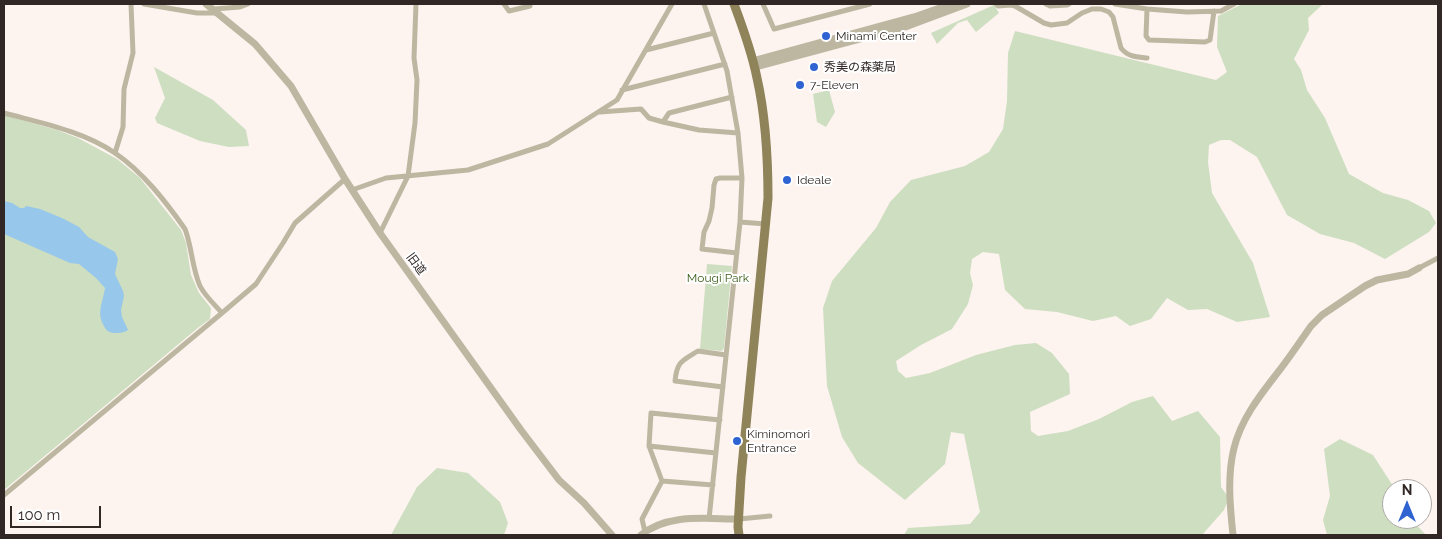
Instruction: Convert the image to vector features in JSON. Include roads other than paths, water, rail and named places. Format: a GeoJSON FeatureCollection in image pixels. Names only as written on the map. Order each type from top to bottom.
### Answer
{"type":"FeatureCollection","features":[{"type":"Feature","properties":{"kind":"main road"},"geometry":{"type":"LineString","coordinates":[[734,4],[754,64],[763,105],[767,144],[768,198],[741,477],[739,535]]}},
{"type":"Feature","properties":{"kind":"street"},"geometry":{"type":"LineString","coordinates":[[115,153],[123,127],[124,89],[132,53],[131,4]]}},
{"type":"Feature","properties":{"kind":"street"},"geometry":{"type":"LineString","coordinates":[[144,4],[196,13],[248,4]]}},
{"type":"Feature","properties":{"kind":"street","name":"旧道"},"geometry":{"type":"LineString","coordinates":[[206,4],[255,44],[291,86],[345,179],[380,233],[559,480],[584,503],[612,535]]}},
{"type":"Feature","properties":{"kind":"street"},"geometry":{"type":"LineString","coordinates":[[380,233],[408,176],[415,122],[417,80],[414,58],[416,4]]}},
{"type":"Feature","properties":{"kind":"street"},"geometry":{"type":"LineString","coordinates":[[504,4],[509,11],[530,6],[530,4]]}},
{"type":"Feature","properties":{"kind":"street"},"geometry":{"type":"LineString","coordinates":[[352,190],[386,178],[468,170],[548,144],[617,100],[672,4]]}},
{"type":"Feature","properties":{"kind":"street"},"geometry":{"type":"LineString","coordinates":[[704,4],[725,64],[738,134],[742,178],[740,222],[709,519]]}},
{"type":"Feature","properties":{"kind":"street"},"geometry":{"type":"LineString","coordinates":[[763,4],[774,29],[870,4]]}},
{"type":"Feature","properties":{"kind":"street"},"geometry":{"type":"LineString","coordinates":[[869,33],[951,4]]}},
{"type":"Feature","properties":{"kind":"street"},"geometry":{"type":"LineString","coordinates":[[754,64],[869,33],[923,21],[967,4]]}},
{"type":"Feature","properties":{"kind":"street"},"geometry":{"type":"LineString","coordinates":[[996,4],[998,6],[1015,6],[1044,24],[1051,26],[1067,23],[1092,9],[1101,9],[1109,12],[1113,18],[1121,48],[1124,52],[1131,56],[1147,58]]}},
{"type":"Feature","properties":{"kind":"street"},"geometry":{"type":"LineString","coordinates":[[1046,4],[1050,6],[1069,4]]}},
{"type":"Feature","properties":{"kind":"street"},"geometry":{"type":"LineString","coordinates":[[1115,4],[1187,12],[1221,11],[1234,4]]}},
{"type":"Feature","properties":{"kind":"street"},"geometry":{"type":"LineString","coordinates":[[1147,9],[1146,36],[1149,40],[1205,42],[1210,40],[1214,11]]}},
{"type":"Feature","properties":{"kind":"street"},"geometry":{"type":"LineString","coordinates":[[646,50],[714,33]]}},
{"type":"Feature","properties":{"kind":"street"},"geometry":{"type":"LineString","coordinates":[[622,90],[725,64]]}},
{"type":"Feature","properties":{"kind":"street"},"geometry":{"type":"LineString","coordinates":[[663,122],[669,113],[732,97]]}},
{"type":"Feature","properties":{"kind":"street"},"geometry":{"type":"LineString","coordinates":[[612,103],[610,107],[613,111]]}},
{"type":"Feature","properties":{"kind":"street"},"geometry":{"type":"LineString","coordinates":[[597,113],[641,109],[649,118],[663,122],[699,130],[738,134]]}},
{"type":"Feature","properties":{"kind":"street"},"geometry":{"type":"LineString","coordinates":[[4,113],[63,129],[87,138],[115,153],[143,176],[185,229],[189,239],[193,265],[201,287],[222,313]]}},
{"type":"Feature","properties":{"kind":"street"},"geometry":{"type":"LineString","coordinates":[[737,253],[702,249],[704,232],[712,208],[716,179],[742,178]]}},
{"type":"Feature","properties":{"kind":"street"},"geometry":{"type":"LineString","coordinates":[[4,495],[256,284],[295,223],[345,179]]}},
{"type":"Feature","properties":{"kind":"street"},"geometry":{"type":"LineString","coordinates":[[740,222],[766,224]]}},
{"type":"Feature","properties":{"kind":"street"},"geometry":{"type":"LineString","coordinates":[[1232,535],[1230,472],[1239,432],[1256,401],[1311,326],[1322,315],[1365,286],[1377,280],[1408,274],[1438,258]]}},
{"type":"Feature","properties":{"kind":"street"},"geometry":{"type":"LineString","coordinates":[[723,387],[675,381],[676,369],[682,362],[698,351],[726,355]]}},
{"type":"Feature","properties":{"kind":"street"},"geometry":{"type":"LineString","coordinates":[[720,420],[651,413],[648,446],[662,481],[642,519],[643,533],[659,523],[670,520],[739,519],[770,516]]}},
{"type":"Feature","properties":{"kind":"street"},"geometry":{"type":"LineString","coordinates":[[648,446],[716,453]]}},
{"type":"Feature","properties":{"kind":"street"},"geometry":{"type":"LineString","coordinates":[[662,481],[713,485]]}},
{"type":"Feature","properties":{"kind":"water"},"geometry":{"type":"Polygon","coordinates":[[[4,201],[20,208],[26,206],[40,209],[62,218],[79,227],[88,237],[115,252],[118,259],[115,274],[124,296],[121,310],[122,317],[128,330],[113,333],[106,329],[100,317],[105,288],[79,264],[70,263],[4,234],[4,201]]]}},
{"type":"Feature","properties":{"kind":"place","name":"Minami Center"},"geometry":{"type":"Point","coordinates":[826,36]}},
{"type":"Feature","properties":{"kind":"place","name":"秀美の森薬局"},"geometry":{"type":"Point","coordinates":[814,67]}},
{"type":"Feature","properties":{"kind":"place","name":"7-Eleven"},"geometry":{"type":"Point","coordinates":[800,85]}},
{"type":"Feature","properties":{"kind":"place","name":"Ideale"},"geometry":{"type":"Point","coordinates":[787,180]}},
{"type":"Feature","properties":{"kind":"place","name":"Kiminomori Entrance"},"geometry":{"type":"Point","coordinates":[737,441]}},
{"type":"Feature","properties":{"kind":"park label","name":"Mougi Park"},"geometry":{"type":"Point","coordinates":[718,278]}}]}
